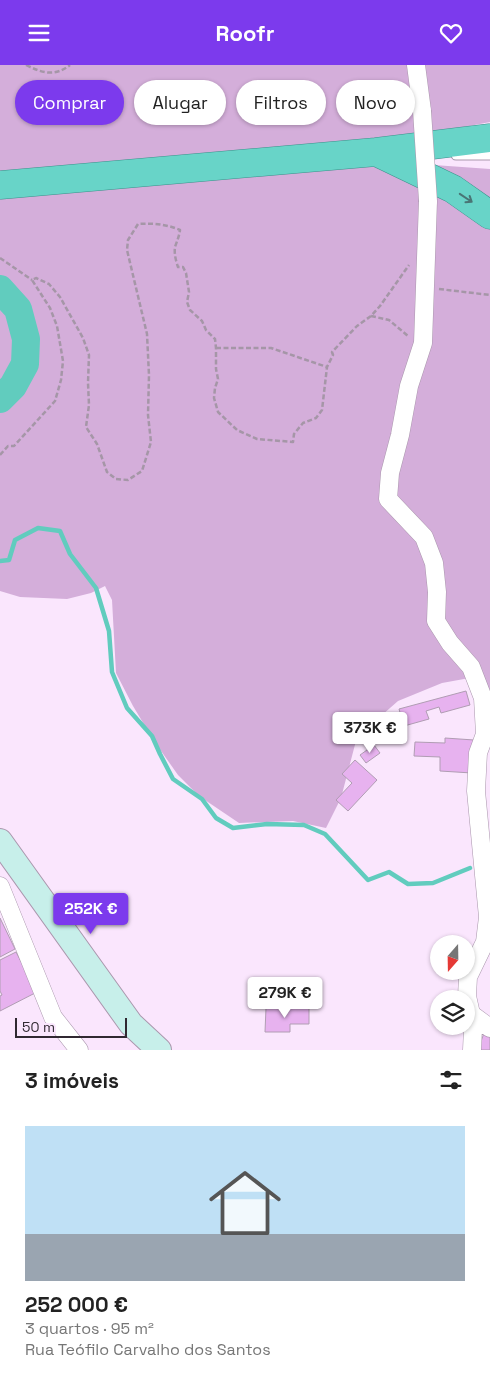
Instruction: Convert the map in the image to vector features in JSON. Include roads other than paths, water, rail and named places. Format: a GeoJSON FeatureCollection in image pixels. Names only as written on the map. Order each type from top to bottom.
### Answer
{"type":"FeatureCollection","features":[{"type":"Feature","properties":{"kind":"highway"},"geometry":{"type":"LineString","coordinates":[[0,185],[376,152],[490,138]]}},
{"type":"Feature","properties":{"kind":"highway"},"geometry":{"type":"LineString","coordinates":[[376,152],[453,189],[490,215]]}},
{"type":"Feature","properties":{"kind":"main road"},"geometry":{"type":"LineString","coordinates":[[0,841],[131,1024],[159,1050]]}},
{"type":"Feature","properties":{"kind":"street"},"geometry":{"type":"LineString","coordinates":[[416,65],[422,111],[428,201],[424,338],[408,386],[400,435],[390,473],[388,499],[424,537],[434,563],[437,592],[436,621],[450,643],[471,667],[483,698],[485,734],[478,753],[476,791],[488,917],[485,941],[468,977],[467,990]]}},
{"type":"Feature","properties":{"kind":"street"},"geometry":{"type":"LineString","coordinates":[[0,886],[53,1017],[79,1050]]}},
{"type":"Feature","properties":{"kind":"street"},"geometry":{"type":"LineString","coordinates":[[475,1018],[490,1028]]}},
{"type":"Feature","properties":{"kind":"street"},"geometry":{"type":"LineString","coordinates":[[472,1050],[473,1035]]}},
{"type":"Feature","properties":{"kind":"lane"},"geometry":{"type":"LineString","coordinates":[[376,152],[490,155]]}},
{"type":"Feature","properties":{"kind":"waterway"},"geometry":{"type":"LineString","coordinates":[[0,289],[18,309],[26,339],[25,364],[13,386],[0,399]]}},
{"type":"Feature","properties":{"kind":"waterway"},"geometry":{"type":"LineString","coordinates":[[0,561],[9,560],[15,540],[38,528],[60,531],[70,554],[96,588],[109,631],[112,672],[127,708],[152,736],[173,779],[202,799],[216,818],[233,828],[267,824],[304,825],[325,834],[368,880],[389,872],[408,884],[433,883],[470,868]]}}]}
